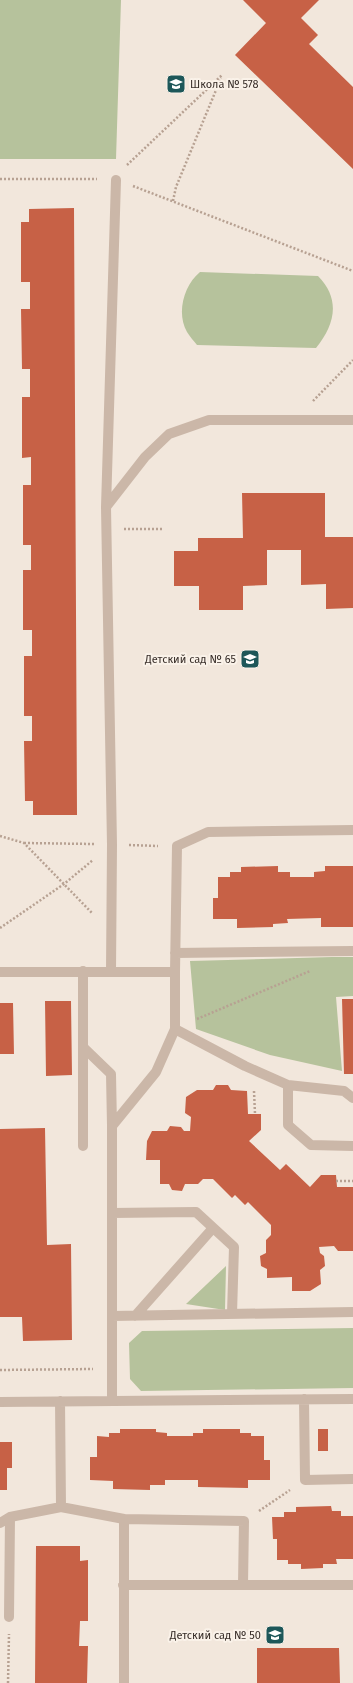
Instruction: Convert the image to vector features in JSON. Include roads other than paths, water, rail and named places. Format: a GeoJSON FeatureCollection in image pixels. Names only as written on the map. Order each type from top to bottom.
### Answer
{"type":"FeatureCollection","features":[{"type":"Feature","properties":{"kind":"lane"},"geometry":{"type":"LineString","coordinates":[[111,971],[112,844],[106,507],[116,180]]}},
{"type":"Feature","properties":{"kind":"lane"},"geometry":{"type":"LineString","coordinates":[[106,507],[145,457],[169,434],[209,420],[353,420]]}},
{"type":"Feature","properties":{"kind":"lane"},"geometry":{"type":"LineString","coordinates":[[112,1126],[156,1072],[175,1029],[174,972],[177,846],[208,832],[353,830]]}},
{"type":"Feature","properties":{"kind":"lane"},"geometry":{"type":"LineString","coordinates":[[175,953],[353,951]]}},
{"type":"Feature","properties":{"kind":"lane"},"geometry":{"type":"LineString","coordinates":[[83,971],[83,1146]]}},
{"type":"Feature","properties":{"kind":"lane"},"geometry":{"type":"LineString","coordinates":[[0,972],[174,972]]}},
{"type":"Feature","properties":{"kind":"lane"},"geometry":{"type":"LineString","coordinates":[[175,1029],[245,1066],[288,1085],[344,1091],[353,1098]]}},
{"type":"Feature","properties":{"kind":"lane"},"geometry":{"type":"LineString","coordinates":[[83,1047],[111,1074],[112,1401]]}},
{"type":"Feature","properties":{"kind":"lane"},"geometry":{"type":"LineString","coordinates":[[288,1085],[288,1125],[311,1145],[353,1146]]}},
{"type":"Feature","properties":{"kind":"lane"},"geometry":{"type":"LineString","coordinates":[[112,1212],[196,1212],[234,1247],[232,1314]]}},
{"type":"Feature","properties":{"kind":"lane"},"geometry":{"type":"LineString","coordinates":[[134,1316],[213,1228]]}},
{"type":"Feature","properties":{"kind":"lane"},"geometry":{"type":"LineString","coordinates":[[112,1316],[353,1312]]}},
{"type":"Feature","properties":{"kind":"lane"},"geometry":{"type":"LineString","coordinates":[[304,1399],[305,1480],[353,1479]]}},
{"type":"Feature","properties":{"kind":"lane"},"geometry":{"type":"LineString","coordinates":[[0,1402],[353,1399]]}},
{"type":"Feature","properties":{"kind":"lane"},"geometry":{"type":"LineString","coordinates":[[60,1401],[61,1507]]}},
{"type":"Feature","properties":{"kind":"lane"},"geometry":{"type":"LineString","coordinates":[[0,1523],[10,1517],[61,1507],[124,1519],[244,1521],[243,1585]]}},
{"type":"Feature","properties":{"kind":"lane"},"geometry":{"type":"LineString","coordinates":[[9,1617],[10,1517]]}},
{"type":"Feature","properties":{"kind":"lane"},"geometry":{"type":"LineString","coordinates":[[124,1519],[124,1683]]}},
{"type":"Feature","properties":{"kind":"lane"},"geometry":{"type":"LineString","coordinates":[[123,1585],[353,1585]]}},
{"type":"Feature","properties":{"kind":"place","name":"Школа № 578"},"geometry":{"type":"Point","coordinates":[176,84]}},
{"type":"Feature","properties":{"kind":"place","name":"Детский сад № 65"},"geometry":{"type":"Point","coordinates":[250,659]}},
{"type":"Feature","properties":{"kind":"place","name":"Детский сад № 50"},"geometry":{"type":"Point","coordinates":[275,1635]}}]}
